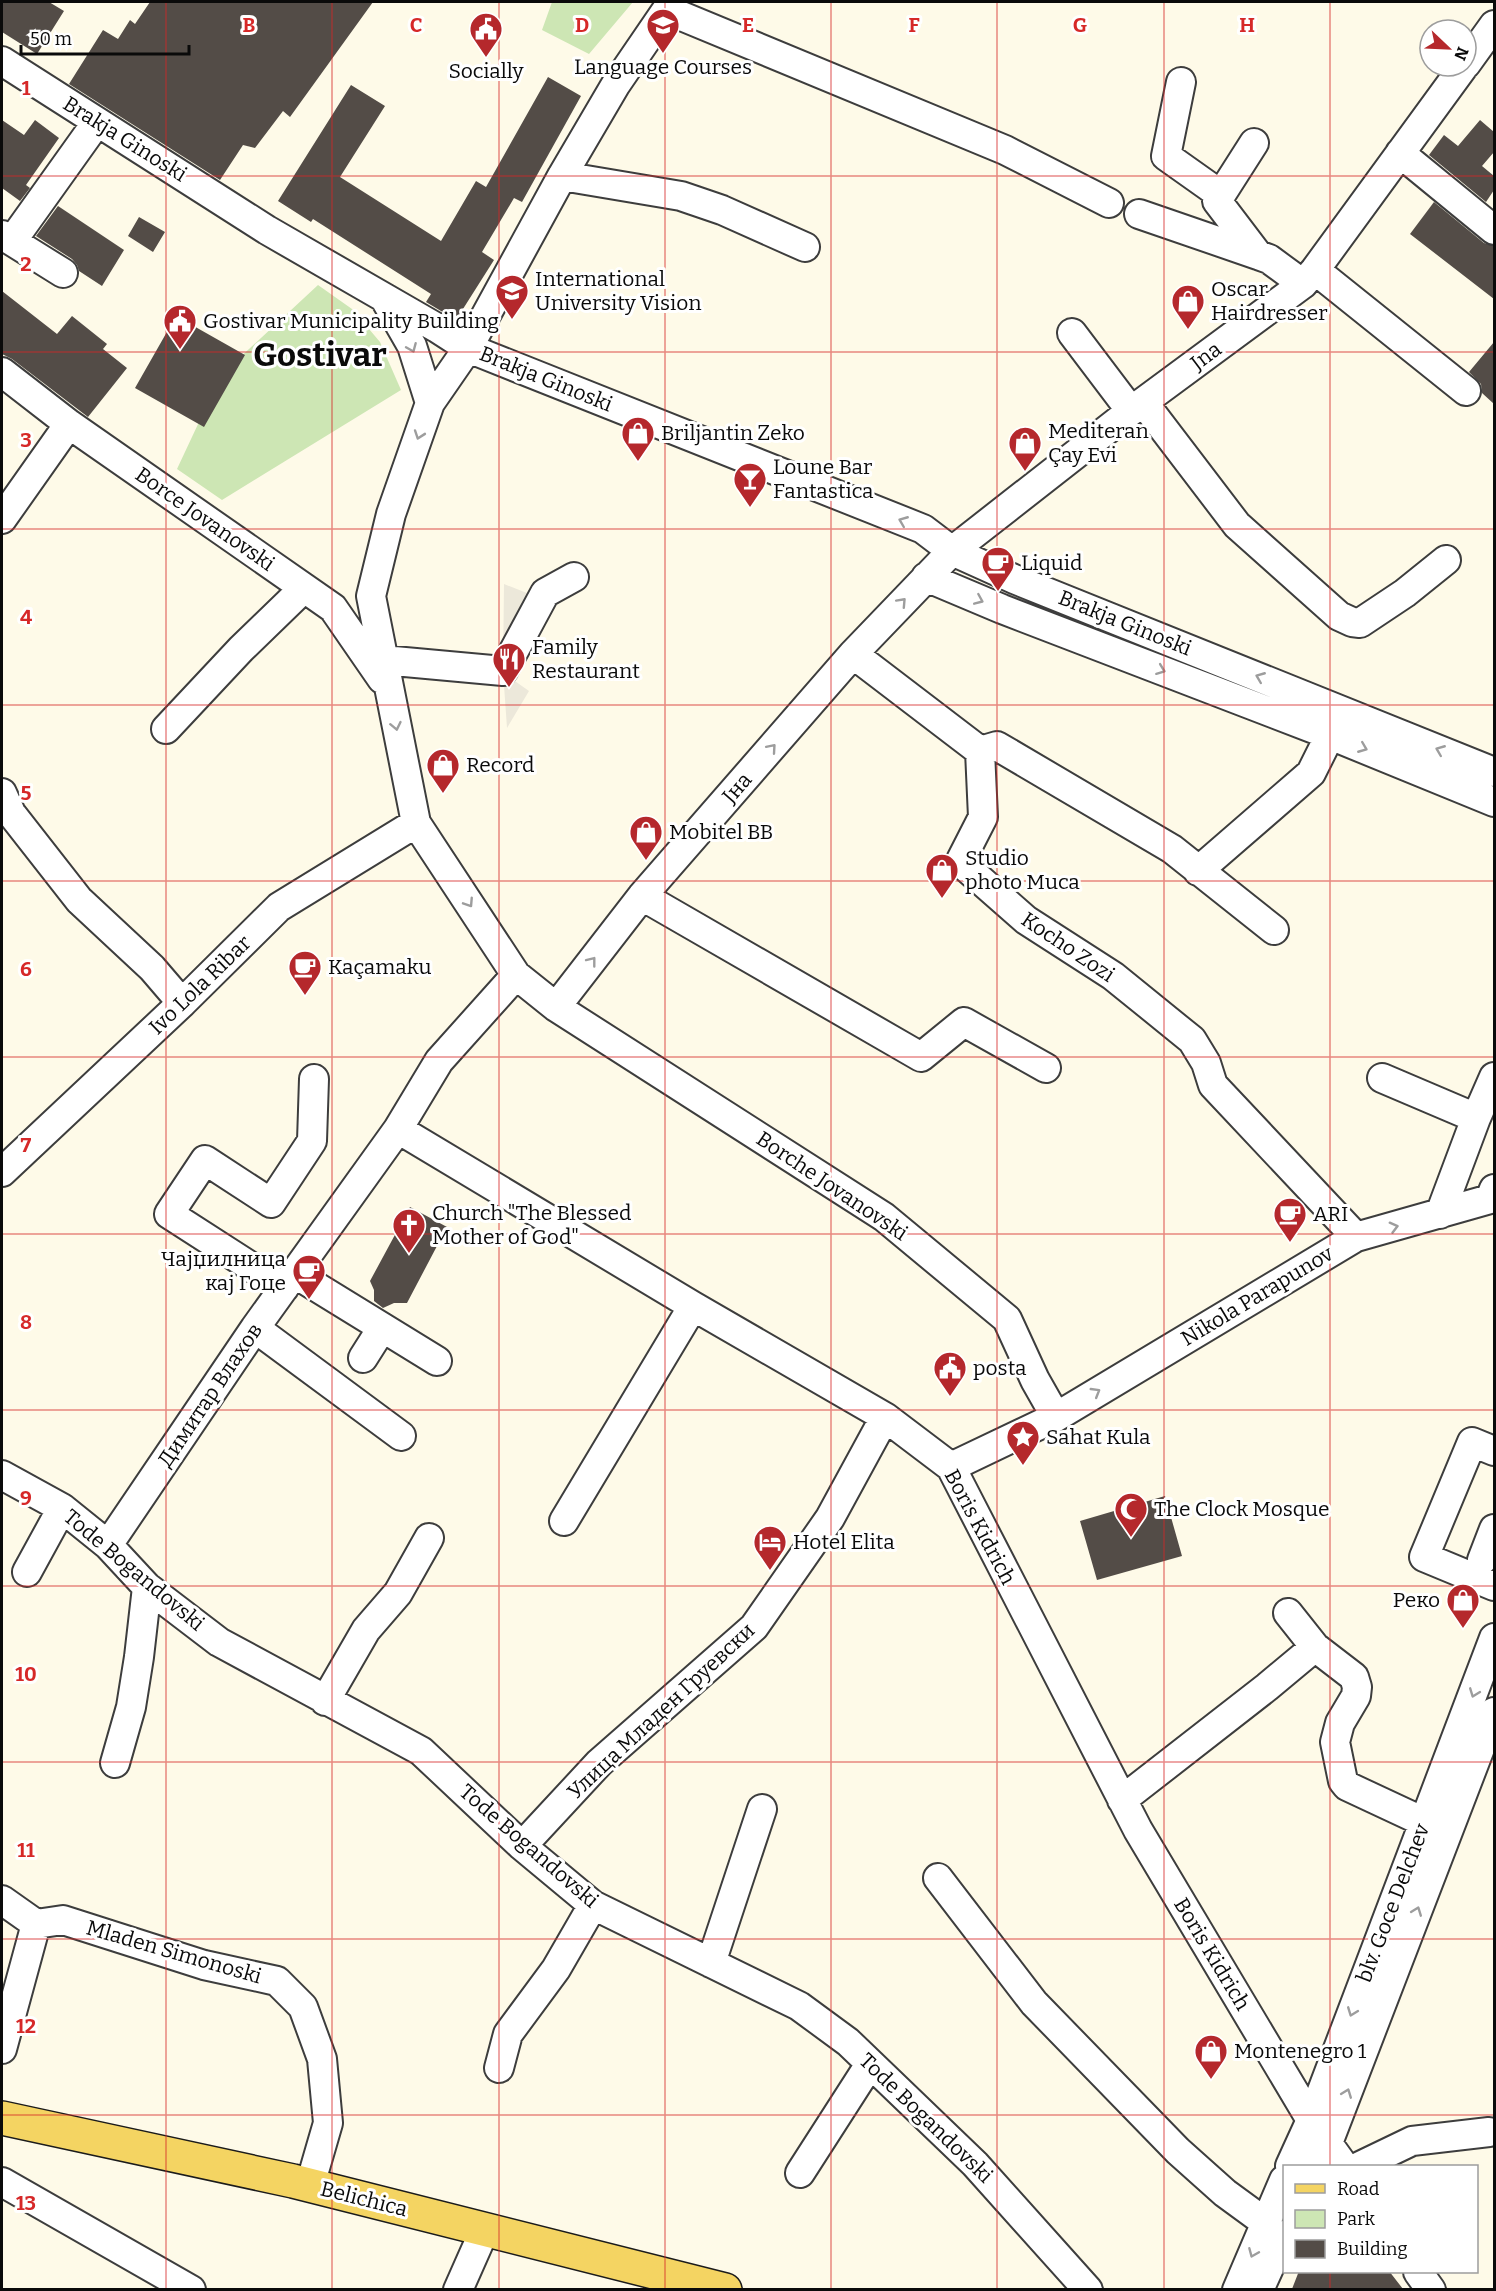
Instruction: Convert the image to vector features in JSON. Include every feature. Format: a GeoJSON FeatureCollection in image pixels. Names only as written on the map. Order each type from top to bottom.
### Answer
{"type":"FeatureCollection","features":[{"type":"Feature","properties":{"kind":"main road","name":"Belichica"},"geometry":{"type":"LineString","coordinates":[[2,2118],[309,2185],[725,2289]]}},
{"type":"Feature","properties":{"kind":"street"},"geometry":{"type":"LineString","coordinates":[[416,823],[371,596],[391,513],[430,403],[468,348],[562,176],[616,84],[670,6],[1005,150],[1109,203]]}},
{"type":"Feature","properties":{"kind":"street","name":"Jna"},"geometry":{"type":"LineString","coordinates":[[1478,52],[1491,39]]}},
{"type":"Feature","properties":{"kind":"street","name":"Brakja Ginoski"},"geometry":{"type":"LineString","coordinates":[[2,61],[267,230],[468,348],[923,529],[952,551],[1014,579],[1494,772]]}},
{"type":"Feature","properties":{"kind":"street","name":"Jna"},"geometry":{"type":"LineString","coordinates":[[926,577],[952,551],[1309,277],[1455,78]]}},
{"type":"Feature","properties":{"kind":"street"},"geometry":{"type":"LineString","coordinates":[[1181,82],[1166,156],[1221,195]]}},
{"type":"Feature","properties":{"kind":"street"},"geometry":{"type":"LineString","coordinates":[[63,273],[7,238],[97,122]]}},
{"type":"Feature","properties":{"kind":"street"},"geometry":{"type":"LineString","coordinates":[[1254,143],[1217,201],[1258,255]]}},
{"type":"Feature","properties":{"kind":"street"},"geometry":{"type":"LineString","coordinates":[[1400,153],[1494,230]]}},
{"type":"Feature","properties":{"kind":"street"},"geometry":{"type":"LineString","coordinates":[[562,176],[681,196],[722,210],[805,247]]}},
{"type":"Feature","properties":{"kind":"street"},"geometry":{"type":"LineString","coordinates":[[1139,214],[1269,259],[1309,277],[1466,391]]}},
{"type":"Feature","properties":{"kind":"street"},"geometry":{"type":"LineString","coordinates":[[384,297],[412,346],[430,403]]}},
{"type":"Feature","properties":{"kind":"street"},"geometry":{"type":"LineString","coordinates":[[1072,333],[1237,525],[1339,616],[1360,623],[1446,560]]}},
{"type":"Feature","properties":{"kind":"street","name":"Borce Jovanovski"},"geometry":{"type":"LineString","coordinates":[[2,372],[69,424],[333,608],[385,673]]}},
{"type":"Feature","properties":{"kind":"street"},"geometry":{"type":"LineString","coordinates":[[2,519],[69,424]]}},
{"type":"Feature","properties":{"kind":"street"},"geometry":{"type":"LineString","coordinates":[[385,673],[503,671],[545,593],[574,577]]}},
{"type":"Feature","properties":{"kind":"street","name":"Brakja Ginoski"},"geometry":{"type":"LineString","coordinates":[[926,577],[1002,609],[1330,735],[1494,802]]}},
{"type":"Feature","properties":{"kind":"street","name":"Јна"},"geometry":{"type":"LineString","coordinates":[[556,1007],[642,896],[853,654],[926,577]]}},
{"type":"Feature","properties":{"kind":"street"},"geometry":{"type":"LineString","coordinates":[[166,729],[241,649],[304,588]]}},
{"type":"Feature","properties":{"kind":"street"},"geometry":{"type":"LineString","coordinates":[[333,608],[371,596]]}},
{"type":"Feature","properties":{"kind":"street"},"geometry":{"type":"LineString","coordinates":[[853,654],[980,751],[997,746],[1172,849],[1274,930]]}},
{"type":"Feature","properties":{"kind":"street"},"geometry":{"type":"LineString","coordinates":[[1198,871],[1311,773],[1330,735]]}},
{"type":"Feature","properties":{"kind":"street","name":"Kocho Zozi"},"geometry":{"type":"LineString","coordinates":[[980,751],[983,817],[960,862],[1026,920],[1113,976],[1192,1040],[1206,1063],[1213,1085],[1356,1237]]}},
{"type":"Feature","properties":{"kind":"street"},"geometry":{"type":"LineString","coordinates":[[2,793],[11,813],[79,900],[152,968],[182,1004]]}},
{"type":"Feature","properties":{"kind":"street","name":"Borche Jovanovski"},"geometry":{"type":"LineString","coordinates":[[416,823],[516,975],[556,1007],[884,1216],[1007,1319],[1035,1380],[1056,1417]]}},
{"type":"Feature","properties":{"kind":"street","name":"Ivo Lola Ribar"},"geometry":{"type":"LineString","coordinates":[[2,1172],[182,1004],[279,907],[416,823]]}},
{"type":"Feature","properties":{"kind":"street"},"geometry":{"type":"LineString","coordinates":[[642,896],[921,1057],[964,1022],[1046,1068]]}},
{"type":"Feature","properties":{"kind":"street","name":"Димитар Влахов"},"geometry":{"type":"LineString","coordinates":[[108,1545],[255,1328],[398,1129],[439,1061],[516,975]]}},
{"type":"Feature","properties":{"kind":"street"},"geometry":{"type":"LineString","coordinates":[[1440,1214],[1494,1077]]}},
{"type":"Feature","properties":{"kind":"street"},"geometry":{"type":"LineString","coordinates":[[1382,1078],[1476,1118]]}},
{"type":"Feature","properties":{"kind":"street"},"geometry":{"type":"LineString","coordinates":[[314,1079],[312,1141],[271,1203],[205,1160],[169,1214],[289,1281],[382,1328],[437,1361]]}},
{"type":"Feature","properties":{"kind":"street","name":"Boris Kidrich"},"geometry":{"type":"LineString","coordinates":[[398,1129],[693,1306],[885,1417],[951,1467],[1122,1800],[1311,2120],[1322,2155]]}},
{"type":"Feature","properties":{"kind":"street","name":"Nikola Parapunov"},"geometry":{"type":"LineString","coordinates":[[951,1467],[1056,1417],[1356,1237],[1490,1199],[1494,1189]]}},
{"type":"Feature","properties":{"kind":"street"},"geometry":{"type":"LineString","coordinates":[[564,1521],[693,1306]]}},
{"type":"Feature","properties":{"kind":"street"},"geometry":{"type":"LineString","coordinates":[[255,1328],[401,1436]]}},
{"type":"Feature","properties":{"kind":"street"},"geometry":{"type":"LineString","coordinates":[[363,1358],[382,1328]]}},
{"type":"Feature","properties":{"kind":"street","name":"Улица Младен Груевски"},"geometry":{"type":"LineString","coordinates":[[522,1846],[599,1763],[754,1627],[830,1518],[885,1417]]}},
{"type":"Feature","properties":{"kind":"street"},"geometry":{"type":"LineString","coordinates":[[1494,1451],[1472,1442],[1424,1557],[1494,1586]]}},
{"type":"Feature","properties":{"kind":"street","name":"Tode Bogandovski"},"geometry":{"type":"LineString","coordinates":[[2,1474],[62,1508],[108,1545],[147,1587],[219,1642],[421,1751],[522,1846],[593,1905],[799,2006],[848,2042],[975,2164],[1088,2289]]}},
{"type":"Feature","properties":{"kind":"street"},"geometry":{"type":"LineString","coordinates":[[27,1572],[62,1508]]}},
{"type":"Feature","properties":{"kind":"street"},"geometry":{"type":"LineString","coordinates":[[1482,1560],[1494,1529]]}},
{"type":"Feature","properties":{"kind":"street"},"geometry":{"type":"LineString","coordinates":[[325,1701],[366,1630],[398,1593],[429,1538]]}},
{"type":"Feature","properties":{"kind":"street"},"geometry":{"type":"LineString","coordinates":[[115,1763],[131,1707],[147,1587]]}},
{"type":"Feature","properties":{"kind":"street"},"geometry":{"type":"LineString","coordinates":[[1288,1613],[1315,1647],[1354,1677],[1357,1687],[1356,1696],[1340,1723],[1335,1742],[1342,1781],[1347,1786],[1424,1822]]}},
{"type":"Feature","properties":{"kind":"street","name":"blv. Goce Delchev"},"geometry":{"type":"LineString","coordinates":[[1290,2165],[1311,2120],[1494,1638]]}},
{"type":"Feature","properties":{"kind":"street"},"geometry":{"type":"LineString","coordinates":[[1122,1800],[1315,1647]]}},
{"type":"Feature","properties":{"kind":"street"},"geometry":{"type":"LineString","coordinates":[[1342,2165],[1322,2155],[1494,1712]]}},
{"type":"Feature","properties":{"kind":"street"},"geometry":{"type":"LineString","coordinates":[[711,1963],[762,1809]]}},
{"type":"Feature","properties":{"kind":"street"},"geometry":{"type":"LineString","coordinates":[[938,1878],[1034,2003],[1178,2151],[1225,2193],[1275,2229]]}},
{"type":"Feature","properties":{"kind":"street"},"geometry":{"type":"LineString","coordinates":[[2,1900],[36,1924],[2,2049]]}},
{"type":"Feature","properties":{"kind":"street"},"geometry":{"type":"LineString","coordinates":[[499,2068],[508,2034],[556,1969],[593,1905]]}},
{"type":"Feature","properties":{"kind":"street","name":"Mladen Simonoski"},"geometry":{"type":"LineString","coordinates":[[36,1924],[63,1920],[204,1965],[277,1981],[303,2007],[322,2058],[328,2123],[309,2185]]}},
{"type":"Feature","properties":{"kind":"street"},"geometry":{"type":"LineString","coordinates":[[800,2173],[870,2064]]}},
{"type":"Feature","properties":{"kind":"street"},"geometry":{"type":"LineString","coordinates":[[1362,2165],[1412,2141],[1489,2132]]}},
{"type":"Feature","properties":{"kind":"street"},"geometry":{"type":"LineString","coordinates":[[2,2182],[191,2289]]}},
{"type":"Feature","properties":{"kind":"street"},"geometry":{"type":"LineString","coordinates":[[1259,2289],[1275,2229],[1283,2185]]}},
{"type":"Feature","properties":{"kind":"street"},"geometry":{"type":"LineString","coordinates":[[458,2289],[484,2229]]}},
{"type":"Feature","properties":{"kind":"street"},"geometry":{"type":"LineString","coordinates":[[1238,2289],[1275,2229]]}},
{"type":"Feature","properties":{"kind":"street"},"geometry":{"type":"LineString","coordinates":[[1419,2273],[1431,2289]]}},
{"type":"Feature","properties":{"kind":"green space"},"geometry":{"type":"Polygon","coordinates":[[[552,2],[633,2],[589,54],[542,30],[552,2]]]}},
{"type":"Feature","properties":{"kind":"green space"},"geometry":{"type":"Polygon","coordinates":[[[318,285],[352,309],[380,342],[401,390],[222,500],[177,469],[221,375],[318,285]]]}},
{"type":"Feature","properties":{"kind":"shaded area"},"geometry":{"type":"Polygon","coordinates":[[[504,584],[552,603],[512,679],[529,691],[507,728],[503,671],[504,584]]]}},
{"type":"Feature","properties":{"kind":"building"},"geometry":{"type":"Polygon","coordinates":[[[2,2],[49,2],[64,11],[37,54],[2,32],[2,2]]]}},
{"type":"Feature","properties":{"kind":"building"},"geometry":{"type":"Polygon","coordinates":[[[150,2],[373,2],[290,117],[283,111],[255,148],[243,145],[220,180],[69,84],[103,30],[118,39],[130,20],[135,24],[150,2]]]}},
{"type":"Feature","properties":{"kind":"building"},"geometry":{"type":"Polygon","coordinates":[[[548,77],[581,96],[522,202],[514,198],[482,252],[494,260],[456,320],[426,302],[431,294],[313,219],[311,222],[278,201],[351,85],[385,106],[340,177],[441,241],[476,181],[486,187],[548,77]]]}},
{"type":"Feature","properties":{"kind":"building"},"geometry":{"type":"Polygon","coordinates":[[[2,120],[24,135],[35,120],[59,138],[26,185],[30,188],[20,201],[2,188],[2,120]]]}},
{"type":"Feature","properties":{"kind":"building"},"geometry":{"type":"Polygon","coordinates":[[[1480,120],[1494,132],[1494,152],[1482,166],[1494,176],[1494,190],[1486,202],[1429,155],[1444,135],[1458,146],[1480,120]]]}},
{"type":"Feature","properties":{"kind":"building"},"geometry":{"type":"Polygon","coordinates":[[[1434,202],[1484,243],[1494,246],[1494,299],[1410,234],[1434,202]]]}},
{"type":"Feature","properties":{"kind":"building"},"geometry":{"type":"Polygon","coordinates":[[[58,206],[124,250],[102,286],[79,271],[72,259],[36,236],[58,206]]]}},
{"type":"Feature","properties":{"kind":"building"},"geometry":{"type":"Polygon","coordinates":[[[139,217],[165,232],[153,252],[128,236],[139,217]]]}},
{"type":"Feature","properties":{"kind":"building"},"geometry":{"type":"Polygon","coordinates":[[[2,291],[57,334],[72,316],[107,344],[103,349],[127,368],[88,417],[12,359],[2,354],[2,291]]]}},
{"type":"Feature","properties":{"kind":"building"},"geometry":{"type":"Polygon","coordinates":[[[176,316],[245,355],[204,427],[135,388],[176,316]]]}},
{"type":"Feature","properties":{"kind":"building"},"geometry":{"type":"Polygon","coordinates":[[[1494,342],[1494,404],[1482,393],[1481,384],[1469,372],[1494,342]]]}},
{"type":"Feature","properties":{"kind":"building","name":"Church \"Тhe Blessed Mother of God\""},"geometry":{"type":"Polygon","coordinates":[[[410,1207],[447,1227],[407,1303],[394,1303],[383,1308],[374,1301],[374,1290],[370,1281],[410,1207]]]}},
{"type":"Feature","properties":{"kind":"building","name":"The Clock Mosque"},"geometry":{"type":"Polygon","coordinates":[[[1165,1496],[1182,1556],[1097,1580],[1080,1521],[1165,1496]]]}},
{"type":"Feature","properties":{"kind":"building"},"geometry":{"type":"Polygon","coordinates":[[[1298,2273],[1391,2273],[1403,2289],[1292,2289],[1298,2273]]]}},
{"type":"Feature","properties":{"kind":"place","name":"Language Courses"},"geometry":{"type":"Point","coordinates":[663,54]}},
{"type":"Feature","properties":{"kind":"place","name":"Socially"},"geometry":{"type":"Point","coordinates":[486,58]}},
{"type":"Feature","properties":{"kind":"place","name":"International University Vision"},"geometry":{"type":"Point","coordinates":[512,320]}},
{"type":"Feature","properties":{"kind":"place","name":"Oscar Hairdresser"},"geometry":{"type":"Point","coordinates":[1188,330]}},
{"type":"Feature","properties":{"kind":"place","name":"Gostivar Municipality Building"},"geometry":{"type":"Point","coordinates":[180,350]}},
{"type":"Feature","properties":{"kind":"place","name":"Briljantin Zeko"},"geometry":{"type":"Point","coordinates":[638,462]}},
{"type":"Feature","properties":{"kind":"place","name":"Mediteran Çay Evi"},"geometry":{"type":"Point","coordinates":[1025,472]}},
{"type":"Feature","properties":{"kind":"place","name":"Loune Bar Fantastica"},"geometry":{"type":"Point","coordinates":[750,508]}},
{"type":"Feature","properties":{"kind":"place","name":"Liquid"},"geometry":{"type":"Point","coordinates":[998,592]}},
{"type":"Feature","properties":{"kind":"place","name":"Family Restaurant"},"geometry":{"type":"Point","coordinates":[509,688]}},
{"type":"Feature","properties":{"kind":"place","name":"Record"},"geometry":{"type":"Point","coordinates":[443,794]}},
{"type":"Feature","properties":{"kind":"place","name":"Mobitel BB"},"geometry":{"type":"Point","coordinates":[646,861]}},
{"type":"Feature","properties":{"kind":"place","name":"Studio photo Muca"},"geometry":{"type":"Point","coordinates":[942,899]}},
{"type":"Feature","properties":{"kind":"place","name":"Kaçamaku"},"geometry":{"type":"Point","coordinates":[305,996]}},
{"type":"Feature","properties":{"kind":"place","name":"ARI"},"geometry":{"type":"Point","coordinates":[1290,1243]}},
{"type":"Feature","properties":{"kind":"place","name":"Church \"Тhe Blessed Mother of God\""},"geometry":{"type":"Point","coordinates":[409,1254]}},
{"type":"Feature","properties":{"kind":"place","name":"Чајџилница кај Гоце"},"geometry":{"type":"Point","coordinates":[309,1300]}},
{"type":"Feature","properties":{"kind":"place","name":"posta"},"geometry":{"type":"Point","coordinates":[950,1397]}},
{"type":"Feature","properties":{"kind":"place","name":"Sahat Kula"},"geometry":{"type":"Point","coordinates":[1023,1466]}},
{"type":"Feature","properties":{"kind":"place","name":"The Clock Mosque"},"geometry":{"type":"Point","coordinates":[1131,1538]}},
{"type":"Feature","properties":{"kind":"place","name":"Hotel Elita"},"geometry":{"type":"Point","coordinates":[770,1571]}},
{"type":"Feature","properties":{"kind":"place","name":"Реко"},"geometry":{"type":"Point","coordinates":[1463,1629]}},
{"type":"Feature","properties":{"kind":"place","name":"Montenegro 1"},"geometry":{"type":"Point","coordinates":[1211,2080]}},
{"type":"Feature","properties":{"kind":"district","name":"Gostivar"},"geometry":{"type":"Point","coordinates":[320,355]}}]}
